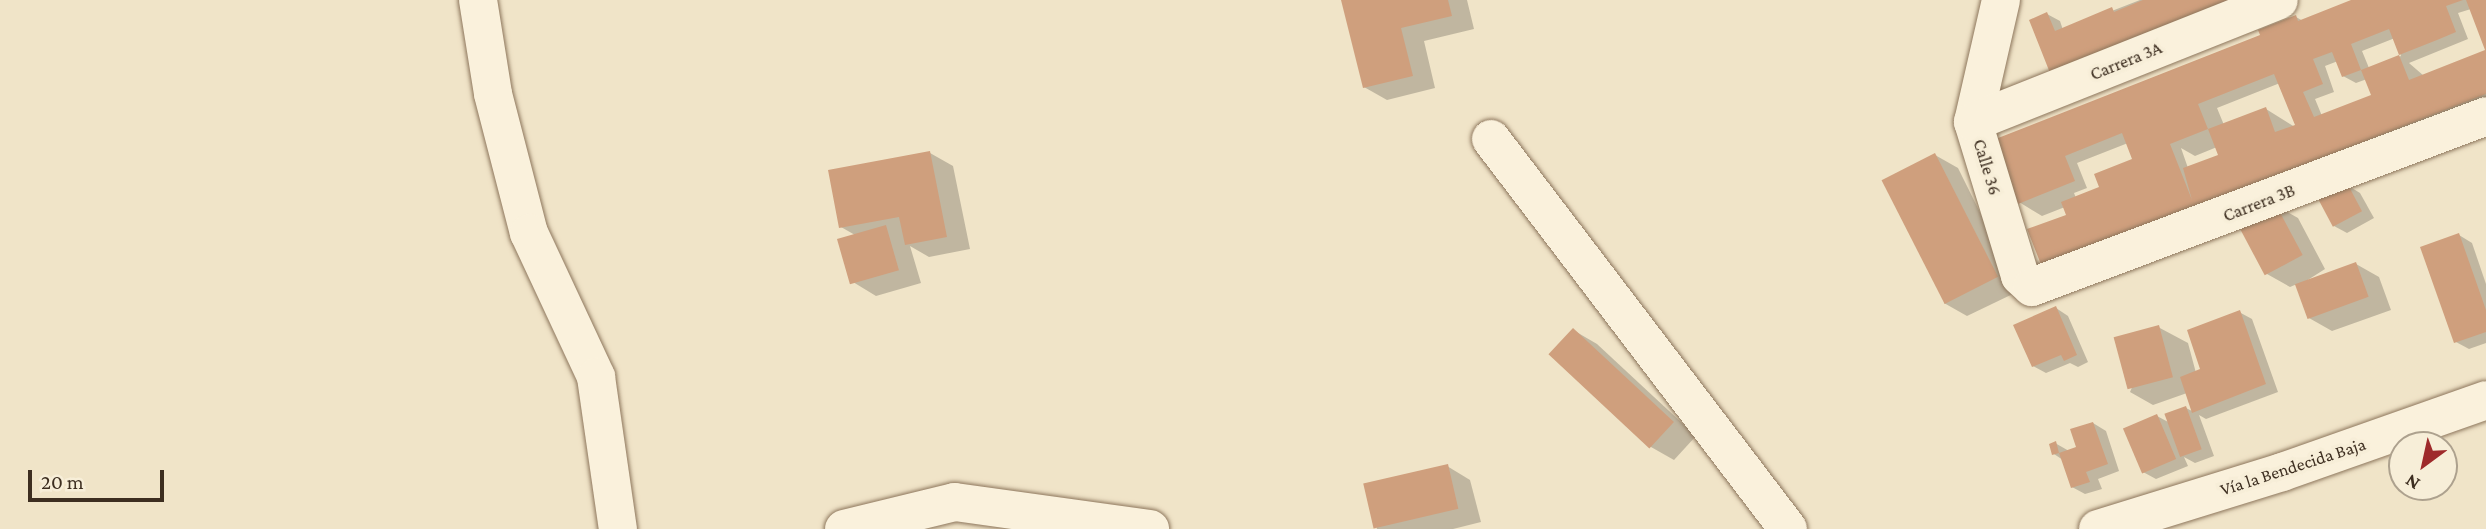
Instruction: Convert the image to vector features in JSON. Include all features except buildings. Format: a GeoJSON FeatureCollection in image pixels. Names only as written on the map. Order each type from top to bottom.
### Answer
{"type":"FeatureCollection","features":[{"type":"Feature","properties":{"kind":"street"},"geometry":{"type":"LineString","coordinates":[[478,0],[493,94],[529,233],[596,377],[618,529]]}},
{"type":"Feature","properties":{"kind":"street","name":"Calle 36"},"geometry":{"type":"LineString","coordinates":[[2001,0],[1973,122],[2020,276],[2032,287]]}},
{"type":"Feature","properties":{"kind":"street","name":"Carrera 3A"},"geometry":{"type":"LineString","coordinates":[[1973,122],[2279,0]]}},
{"type":"Feature","properties":{"kind":"street","name":"Carrera 3B"},"geometry":{"type":"LineString","coordinates":[[2032,287],[2486,116]]}},
{"type":"Feature","properties":{"kind":"street"},"geometry":{"type":"LineString","coordinates":[[1491,139],[1788,529]]}},
{"type":"Feature","properties":{"kind":"street","name":"Vía la Bendecida Baja"},"geometry":{"type":"LineString","coordinates":[[2098,529],[2283,472],[2486,400]]}},
{"type":"Feature","properties":{"kind":"street"},"geometry":{"type":"LineString","coordinates":[[844,529],[955,502],[1150,529]]}}]}
